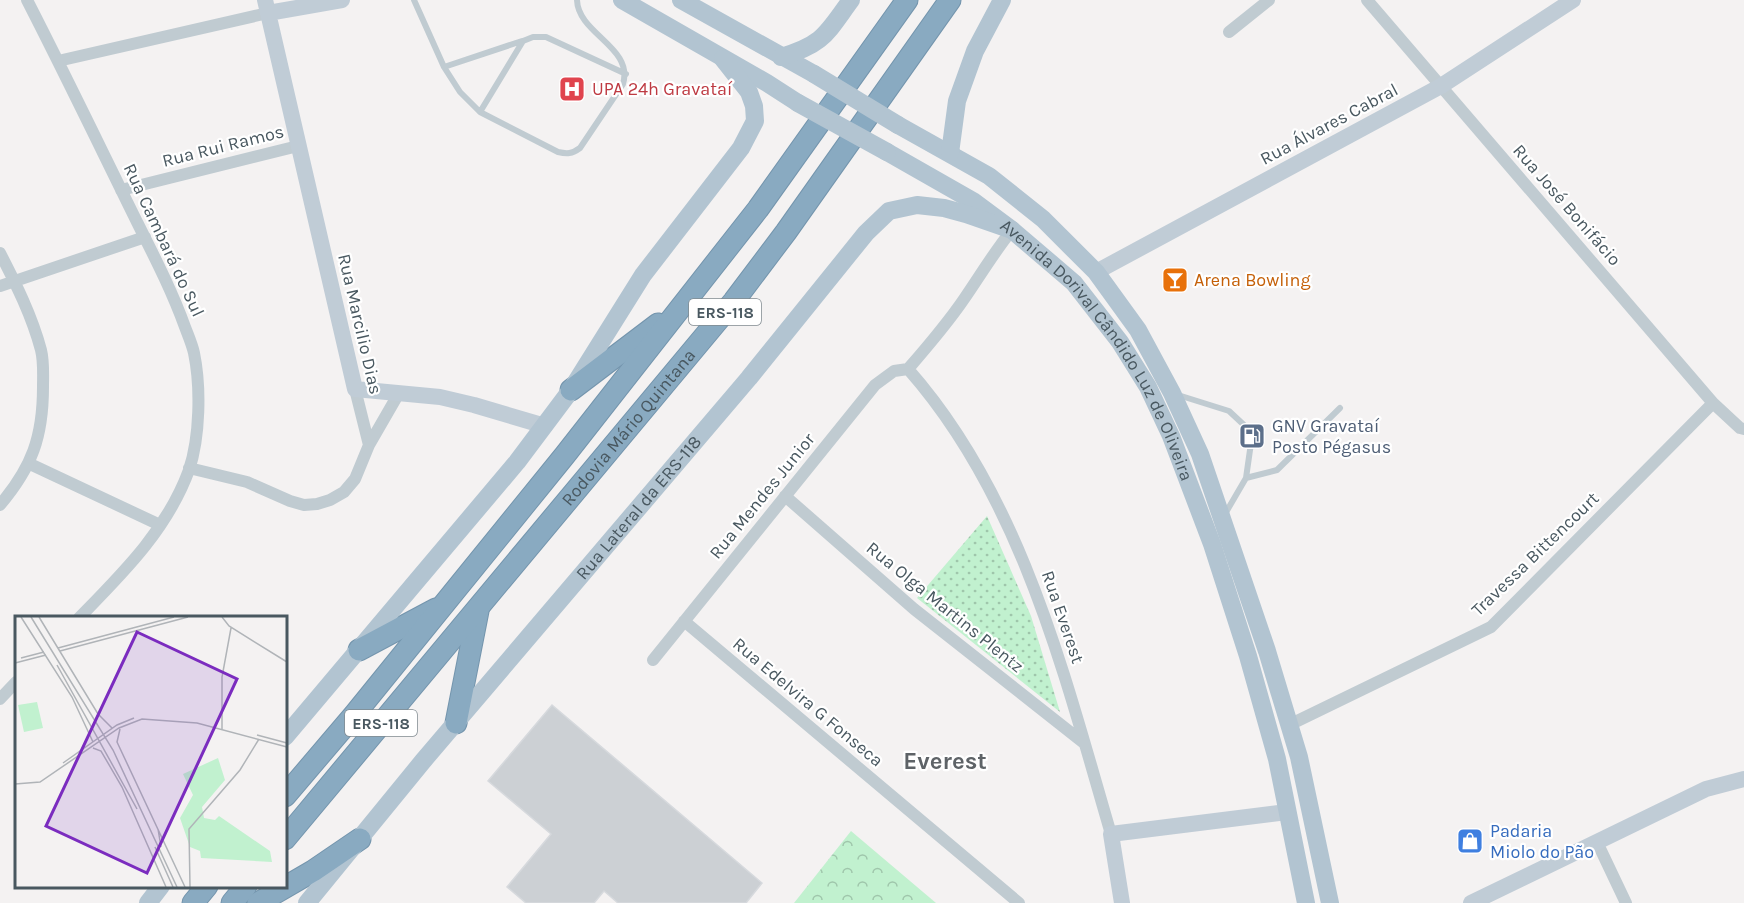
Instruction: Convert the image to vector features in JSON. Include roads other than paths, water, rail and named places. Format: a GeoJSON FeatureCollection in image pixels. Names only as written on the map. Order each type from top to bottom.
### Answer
{"type":"FeatureCollection","features":[{"type":"Feature","properties":{"kind":"highway","name":"Rodovia Mário Quintana"},"geometry":{"type":"LineString","coordinates":[[286,795],[354,715],[565,455],[758,209],[906,0]]}},
{"type":"Feature","properties":{"kind":"highway","name":"Rodovia Mário Quintana"},"geometry":{"type":"LineString","coordinates":[[286,838],[734,301],[786,232],[950,0]]}},
{"type":"Feature","properties":{"kind":"highway"},"geometry":{"type":"LineString","coordinates":[[571,390],[682,305]]}},
{"type":"Feature","properties":{"kind":"highway"},"geometry":{"type":"LineString","coordinates":[[359,650],[444,604]]}},
{"type":"Feature","properties":{"kind":"highway"},"geometry":{"type":"LineString","coordinates":[[456,723],[479,609]]}},
{"type":"Feature","properties":{"kind":"highway"},"geometry":{"type":"LineString","coordinates":[[286,887],[360,839]]}},
{"type":"Feature","properties":{"kind":"highway"},"geometry":{"type":"LineString","coordinates":[[193,903],[205,888]]}},
{"type":"Feature","properties":{"kind":"highway"},"geometry":{"type":"LineString","coordinates":[[232,903],[244,888]]}},
{"type":"Feature","properties":{"kind":"highway"},"geometry":{"type":"LineString","coordinates":[[258,903],[284,888]]}},
{"type":"Feature","properties":{"kind":"main road","name":"Avenida Dorival Cândido Luz de Oliveira"},"geometry":{"type":"LineString","coordinates":[[622,0],[798,103],[973,201],[1012,230],[1074,283],[1120,342],[1153,397],[1171,436],[1225,586],[1277,759],[1306,903]]}},
{"type":"Feature","properties":{"kind":"main road"},"geometry":{"type":"LineString","coordinates":[[781,57],[812,46],[822,39],[851,0]]}},
{"type":"Feature","properties":{"kind":"main road"},"geometry":{"type":"LineString","coordinates":[[950,153],[957,101],[975,51],[1002,0]]}},
{"type":"Feature","properties":{"kind":"main road","name":"Avenida Dorival Cândido Luz de Oliveira"},"geometry":{"type":"LineString","coordinates":[[686,2],[989,176],[1043,219],[1096,272],[1138,330],[1172,393],[1200,454],[1268,651],[1299,757],[1330,903]]}},
{"type":"Feature","properties":{"kind":"main road"},"geometry":{"type":"LineString","coordinates":[[286,736],[545,426],[571,390],[643,276],[741,148],[755,121],[754,106],[749,92],[723,59]]}},
{"type":"Feature","properties":{"kind":"main road","name":"Rua Lateral da ERS-118"},"geometry":{"type":"LineString","coordinates":[[307,903],[456,723],[742,387],[866,233],[889,211],[917,206],[944,208],[1012,230]]}},
{"type":"Feature","properties":{"kind":"main road"},"geometry":{"type":"LineString","coordinates":[[148,903],[159,888]]}},
{"type":"Feature","properties":{"kind":"street","name":"Rua Cambará do Sul"},"geometry":{"type":"LineString","coordinates":[[27,0],[173,295],[194,352],[197,381],[198,412],[189,468],[176,499],[135,560],[81,616]]}},
{"type":"Feature","properties":{"kind":"street"},"geometry":{"type":"LineString","coordinates":[[58,61],[267,7],[342,0]]}},
{"type":"Feature","properties":{"kind":"street"},"geometry":{"type":"LineString","coordinates":[[1229,32],[1269,0]]}},
{"type":"Feature","properties":{"kind":"street","name":"Rua José Bonifácio"},"geometry":{"type":"LineString","coordinates":[[1367,0],[1713,403],[1740,428],[1744,429]]}},
{"type":"Feature","properties":{"kind":"street","name":"Rua Álvares Cabral"},"geometry":{"type":"LineString","coordinates":[[1096,272],[1441,86],[1573,0]]}},
{"type":"Feature","properties":{"kind":"street","name":"Rua Marcilio Dias"},"geometry":{"type":"LineString","coordinates":[[267,7],[369,445]]}},
{"type":"Feature","properties":{"kind":"street","name":"Rua Rui Ramos"},"geometry":{"type":"LineString","coordinates":[[121,190],[298,146]]}},
{"type":"Feature","properties":{"kind":"street"},"geometry":{"type":"LineString","coordinates":[[908,369],[965,298],[987,261],[1012,230]]}},
{"type":"Feature","properties":{"kind":"street"},"geometry":{"type":"LineString","coordinates":[[0,286],[145,237]]}},
{"type":"Feature","properties":{"kind":"street"},"geometry":{"type":"LineString","coordinates":[[0,253],[31,317],[42,353],[43,397],[40,435],[30,464],[0,505]]}},
{"type":"Feature","properties":{"kind":"street","name":"Rua Mendes Junior"},"geometry":{"type":"LineString","coordinates":[[653,660],[874,385],[894,371],[908,369]]}},
{"type":"Feature","properties":{"kind":"street","name":"Rua Everest"},"geometry":{"type":"LineString","coordinates":[[908,369],[954,426],[983,476],[1018,549],[1048,629],[1111,834],[1122,903]]}},
{"type":"Feature","properties":{"kind":"street"},"geometry":{"type":"LineString","coordinates":[[355,389],[440,398],[474,405],[545,426]]}},
{"type":"Feature","properties":{"kind":"street"},"geometry":{"type":"LineString","coordinates":[[189,468],[247,482],[304,505],[317,504],[345,492],[356,479],[369,445],[399,393]]}},
{"type":"Feature","properties":{"kind":"street","name":"Travessa Bittencourt"},"geometry":{"type":"LineString","coordinates":[[1289,725],[1491,627],[1713,403]]}},
{"type":"Feature","properties":{"kind":"street"},"geometry":{"type":"LineString","coordinates":[[30,464],[160,525]]}},
{"type":"Feature","properties":{"kind":"street","name":"Rua Olga Martins Plentz"},"geometry":{"type":"LineString","coordinates":[[785,496],[914,609],[1084,744]]}},
{"type":"Feature","properties":{"kind":"street","name":"Rua Edelvira G Fonseca"},"geometry":{"type":"LineString","coordinates":[[684,621],[1019,903]]}},
{"type":"Feature","properties":{"kind":"street"},"geometry":{"type":"LineString","coordinates":[[0,699],[15,683]]}},
{"type":"Feature","properties":{"kind":"street"},"geometry":{"type":"LineString","coordinates":[[1471,903],[1706,789],[1744,778]]}},
{"type":"Feature","properties":{"kind":"street"},"geometry":{"type":"LineString","coordinates":[[1111,834],[1287,812]]}},
{"type":"Feature","properties":{"kind":"street"},"geometry":{"type":"LineString","coordinates":[[1597,842],[1626,903]]}},
{"type":"Feature","properties":{"kind":"lane"},"geometry":{"type":"LineString","coordinates":[[414,0],[444,67],[460,92],[480,111],[558,152],[567,154],[580,148],[622,84],[626,74],[618,56],[583,18],[577,7],[577,0]]}},
{"type":"Feature","properties":{"kind":"lane"},"geometry":{"type":"LineString","coordinates":[[444,67],[533,38],[546,37],[626,74]]}},
{"type":"Feature","properties":{"kind":"lane"},"geometry":{"type":"LineString","coordinates":[[480,111],[523,41]]}},
{"type":"Feature","properties":{"kind":"lane"},"geometry":{"type":"LineString","coordinates":[[1172,393],[1228,411],[1244,424],[1251,442],[1246,478],[1222,518]]}},
{"type":"Feature","properties":{"kind":"lane"},"geometry":{"type":"LineString","coordinates":[[1246,478],[1277,470],[1340,408]]}},
{"type":"Feature","properties":{"kind":"place","name":"UPA 24h Gravataí"},"geometry":{"type":"Point","coordinates":[572,89]}},
{"type":"Feature","properties":{"kind":"place","name":"Arena Bowling"},"geometry":{"type":"Point","coordinates":[1175,280]}},
{"type":"Feature","properties":{"kind":"place","name":"GNV Gravataí Posto Pégasus"},"geometry":{"type":"Point","coordinates":[1252,436]}},
{"type":"Feature","properties":{"kind":"place","name":"Padaria Miolo do Pão"},"geometry":{"type":"Point","coordinates":[1470,841]}},
{"type":"Feature","properties":{"kind":"district","name":"Everest"},"geometry":{"type":"Point","coordinates":[945,761]}}]}
